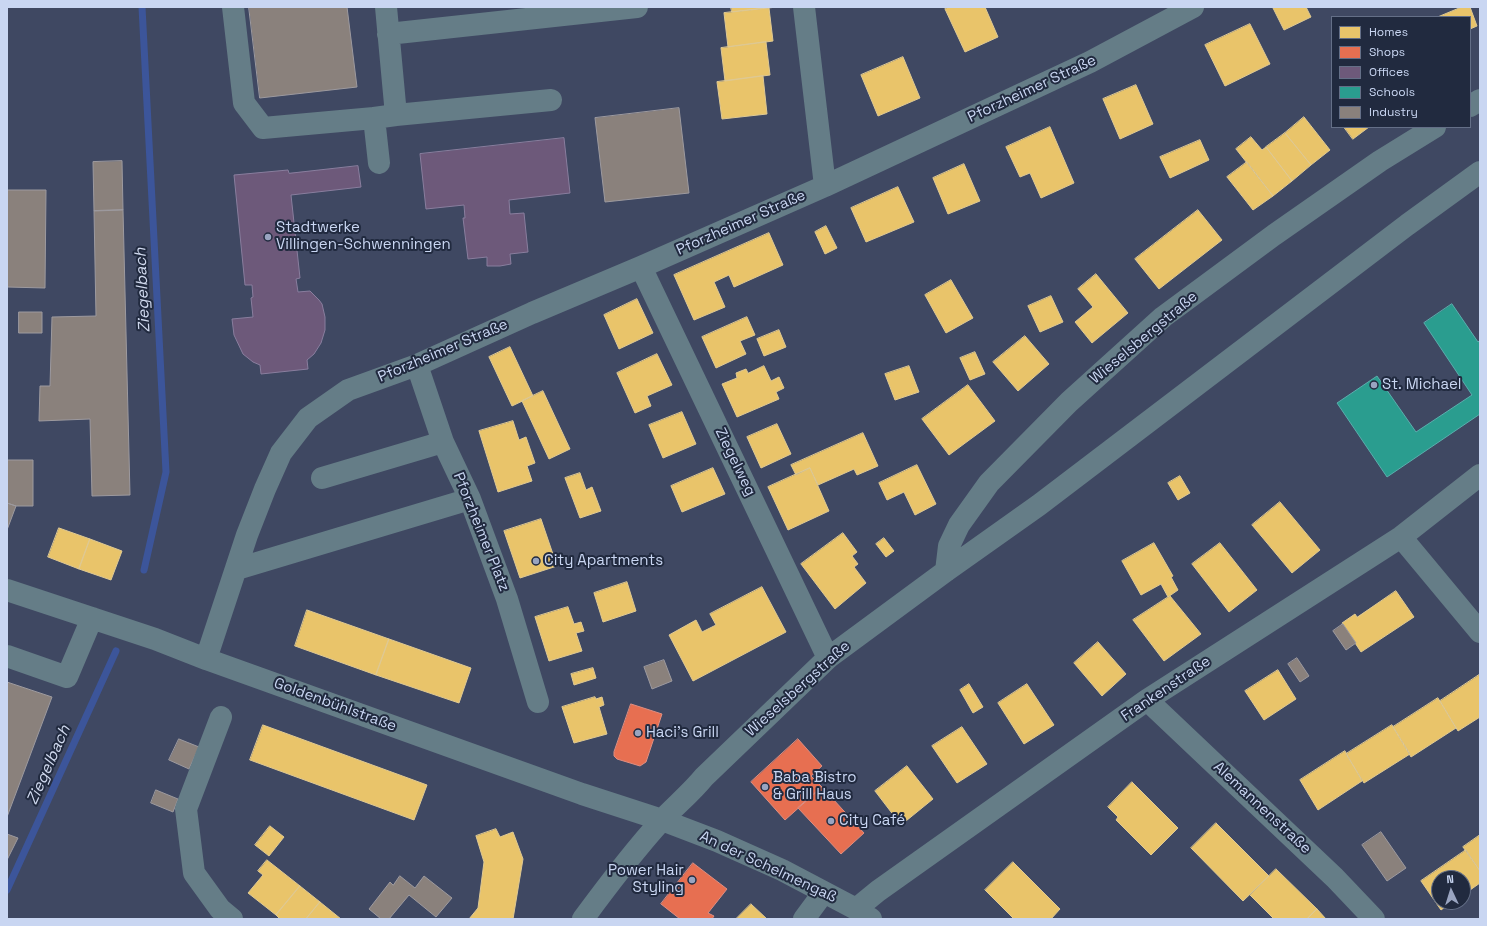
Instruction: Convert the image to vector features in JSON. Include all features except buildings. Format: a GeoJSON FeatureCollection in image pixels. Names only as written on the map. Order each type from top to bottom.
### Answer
{"type":"FeatureCollection","features":[{"type":"Feature","properties":{"kind":"street"},"geometry":{"type":"LineString","coordinates":[[233,7],[244,103],[264,128],[551,100]]}},
{"type":"Feature","properties":{"kind":"street"},"geometry":{"type":"LineString","coordinates":[[386,7],[396,115]]}},
{"type":"Feature","properties":{"kind":"street"},"geometry":{"type":"LineString","coordinates":[[388,34],[638,7]]}},
{"type":"Feature","properties":{"kind":"street","name":"Pforzheimer Straße"},"geometry":{"type":"LineString","coordinates":[[804,7],[825,186]]}},
{"type":"Feature","properties":{"kind":"street","name":"Pforzheimer Straße"},"geometry":{"type":"LineString","coordinates":[[206,659],[237,570],[247,535],[281,453],[308,418],[348,390],[417,365],[532,312],[641,267],[825,186],[1090,62],[1193,7]]}},
{"type":"Feature","properties":{"kind":"street"},"geometry":{"type":"LineString","coordinates":[[1471,105],[1480,100]]}},
{"type":"Feature","properties":{"kind":"street"},"geometry":{"type":"LineString","coordinates":[[374,118],[379,163]]}},
{"type":"Feature","properties":{"kind":"street","name":"Wieselsbergstraße"},"geometry":{"type":"LineString","coordinates":[[946,571],[949,546],[959,525],[989,483],[1069,402],[1164,317],[1287,226],[1380,161],[1433,128]]}},
{"type":"Feature","properties":{"kind":"street","name":"Wieselsbergstraße"},"geometry":{"type":"LineString","coordinates":[[583,919],[632,854],[662,820],[710,771],[828,658],[1039,505],[1480,172]]}},
{"type":"Feature","properties":{"kind":"street","name":"Ziegelweg"},"geometry":{"type":"LineString","coordinates":[[641,267],[828,658]]}},
{"type":"Feature","properties":{"kind":"street","name":"Pforzheimer Platz"},"geometry":{"type":"LineString","coordinates":[[417,365],[443,442],[470,499],[507,599],[538,702]]}},
{"type":"Feature","properties":{"kind":"street"},"geometry":{"type":"LineString","coordinates":[[322,478],[443,442]]}},
{"type":"Feature","properties":{"kind":"street","name":"Frankenstraße"},"geometry":{"type":"LineString","coordinates":[[864,914],[878,891],[1147,700],[1401,536],[1480,475]]}},
{"type":"Feature","properties":{"kind":"street"},"geometry":{"type":"LineString","coordinates":[[237,570],[470,499]]}},
{"type":"Feature","properties":{"kind":"street"},"geometry":{"type":"LineString","coordinates":[[1401,536],[1480,632]]}},
{"type":"Feature","properties":{"kind":"street","name":"Goldenbühlstraße"},"geometry":{"type":"LineString","coordinates":[[7,590],[155,639],[206,659],[582,794],[662,820]]}},
{"type":"Feature","properties":{"kind":"street"},"geometry":{"type":"LineString","coordinates":[[7,656],[67,677],[92,618]]}},
{"type":"Feature","properties":{"kind":"street","name":"Alemannenstraße"},"geometry":{"type":"LineString","coordinates":[[1147,700],[1335,878],[1374,919]]}},
{"type":"Feature","properties":{"kind":"street"},"geometry":{"type":"LineString","coordinates":[[221,717],[186,809],[194,873],[220,909],[232,919]]}},
{"type":"Feature","properties":{"kind":"street","name":"An der Schelmengaß"},"geometry":{"type":"LineString","coordinates":[[662,820],[717,841],[782,870],[864,914]]}},
{"type":"Feature","properties":{"kind":"street"},"geometry":{"type":"LineString","coordinates":[[804,919],[824,892]]}},
{"type":"Feature","properties":{"kind":"waterway","name":"Ziegelbach"},"geometry":{"type":"LineString","coordinates":[[142,7],[166,472],[144,570]]}},
{"type":"Feature","properties":{"kind":"waterway","name":"Ziegelbach"},"geometry":{"type":"LineString","coordinates":[[7,890],[116,651]]}},
{"type":"Feature","properties":{"kind":"place","name":"Stadtwerke Villingen-Schwenningen"},"geometry":{"type":"Point","coordinates":[268,237]}},
{"type":"Feature","properties":{"kind":"place","name":"St. Michael"},"geometry":{"type":"Point","coordinates":[1374,385]}},
{"type":"Feature","properties":{"kind":"place","name":"City Apartments"},"geometry":{"type":"Point","coordinates":[536,561]}},
{"type":"Feature","properties":{"kind":"place","name":"Haci's Grill"},"geometry":{"type":"Point","coordinates":[638,733]}},
{"type":"Feature","properties":{"kind":"place","name":"Baba Bistro & Grill Haus"},"geometry":{"type":"Point","coordinates":[765,787]}},
{"type":"Feature","properties":{"kind":"place","name":"City Café"},"geometry":{"type":"Point","coordinates":[831,821]}},
{"type":"Feature","properties":{"kind":"place","name":"Power Hair Styling"},"geometry":{"type":"Point","coordinates":[692,880]}}]}
